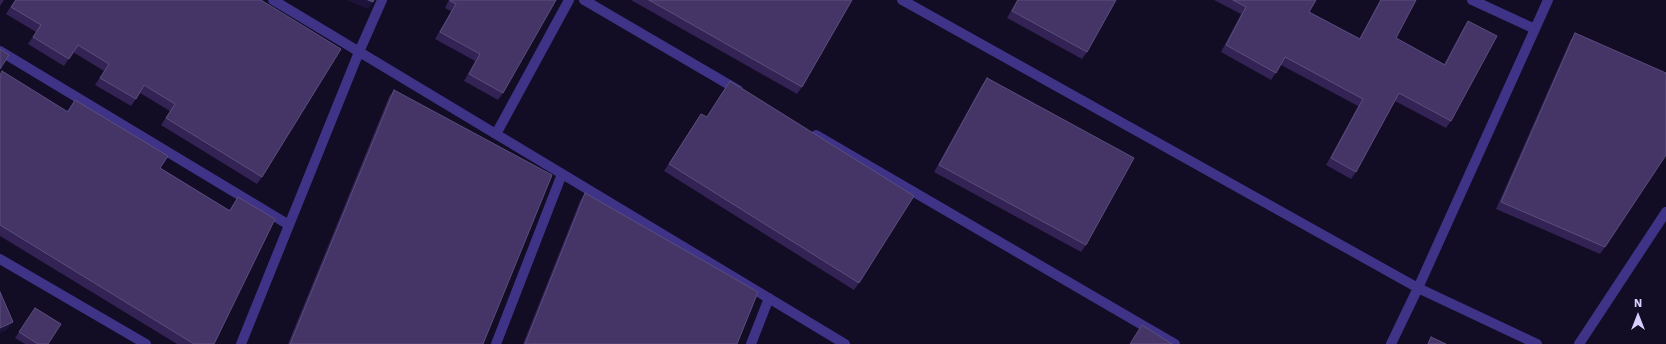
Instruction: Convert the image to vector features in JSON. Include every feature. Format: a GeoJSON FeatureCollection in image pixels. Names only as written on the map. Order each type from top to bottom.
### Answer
{"type":"FeatureCollection","features":[{"type":"Feature","properties":{"kind":"street"},"geometry":{"type":"LineString","coordinates":[[273,0],[845,344]]}},
{"type":"Feature","properties":{"kind":"street"},"geometry":{"type":"LineString","coordinates":[[241,344],[359,52],[382,0]]}},
{"type":"Feature","properties":{"kind":"street"},"geometry":{"type":"LineString","coordinates":[[496,134],[569,0]]}},
{"type":"Feature","properties":{"kind":"street"},"geometry":{"type":"LineString","coordinates":[[584,0],[749,96]]}},
{"type":"Feature","properties":{"kind":"street"},"geometry":{"type":"LineString","coordinates":[[902,0],[1418,288],[1537,344]]}},
{"type":"Feature","properties":{"kind":"street"},"geometry":{"type":"LineString","coordinates":[[1472,0],[1535,30]]}},
{"type":"Feature","properties":{"kind":"street"},"geometry":{"type":"LineString","coordinates":[[1391,344],[1418,288],[1548,0]]}},
{"type":"Feature","properties":{"kind":"street"},"geometry":{"type":"LineString","coordinates":[[0,51],[289,225]]}},
{"type":"Feature","properties":{"kind":"street"},"geometry":{"type":"LineString","coordinates":[[804,128],[1175,344]]}},
{"type":"Feature","properties":{"kind":"street"},"geometry":{"type":"LineString","coordinates":[[496,344],[562,174]]}},
{"type":"Feature","properties":{"kind":"street"},"geometry":{"type":"LineString","coordinates":[[1579,344],[1666,212]]}},
{"type":"Feature","properties":{"kind":"street"},"geometry":{"type":"LineString","coordinates":[[0,259],[146,344]]}},
{"type":"Feature","properties":{"kind":"street"},"geometry":{"type":"LineString","coordinates":[[751,344],[769,298]]}},
{"type":"Feature","properties":{"kind":"building"},"geometry":{"type":"Polygon","coordinates":[[[16,0],[261,0],[341,49],[262,177],[166,118],[175,104],[144,85],[136,99],[100,78],[109,64],[78,45],[69,59],[33,37],[41,25],[11,7],[16,0]]]}},
{"type":"Feature","properties":{"kind":"building"},"geometry":{"type":"Polygon","coordinates":[[[450,0],[556,0],[503,93],[469,74],[480,54],[440,32],[456,4],[450,0]]]}},
{"type":"Feature","properties":{"kind":"building"},"geometry":{"type":"Polygon","coordinates":[[[649,0],[852,0],[802,87],[649,0]]]}},
{"type":"Feature","properties":{"kind":"building"},"geometry":{"type":"Polygon","coordinates":[[[1018,0],[1116,0],[1087,52],[1012,11],[1018,0]]]}},
{"type":"Feature","properties":{"kind":"building"},"geometry":{"type":"Polygon","coordinates":[[[1233,0],[1316,0],[1309,12],[1360,39],[1381,0],[1416,0],[1396,38],[1445,65],[1468,21],[1497,36],[1451,121],[1399,93],[1356,172],[1331,158],[1363,99],[1285,57],[1276,73],[1226,45],[1246,7],[1233,0]]]}},
{"type":"Feature","properties":{"kind":"building"},"geometry":{"type":"Polygon","coordinates":[[[1575,33],[1666,73],[1666,155],[1605,247],[1501,202],[1575,33]]]}},
{"type":"Feature","properties":{"kind":"building"},"geometry":{"type":"Polygon","coordinates":[[[0,49],[9,55],[0,69],[0,49]]]}},
{"type":"Feature","properties":{"kind":"building"},"geometry":{"type":"Polygon","coordinates":[[[2,71],[68,112],[75,100],[168,156],[160,168],[230,211],[238,197],[275,219],[214,344],[194,344],[0,225],[0,75],[2,71]]]}},
{"type":"Feature","properties":{"kind":"building"},"geometry":{"type":"Polygon","coordinates":[[[987,78],[1134,158],[1086,245],[939,165],[987,78]]]}},
{"type":"Feature","properties":{"kind":"building"},"geometry":{"type":"Polygon","coordinates":[[[730,81],[914,196],[859,283],[669,164],[701,114],[707,117],[730,81]]]}},
{"type":"Feature","properties":{"kind":"building"},"geometry":{"type":"Polygon","coordinates":[[[394,90],[552,175],[483,344],[290,344],[394,90]]]}},
{"type":"Feature","properties":{"kind":"building"},"geometry":{"type":"Polygon","coordinates":[[[585,193],[758,292],[737,344],[525,344],[585,193]]]}},
{"type":"Feature","properties":{"kind":"building"},"geometry":{"type":"Polygon","coordinates":[[[0,292],[13,322],[0,328],[0,292]]]}},
{"type":"Feature","properties":{"kind":"building"},"geometry":{"type":"Polygon","coordinates":[[[35,308],[61,324],[48,344],[38,344],[19,332],[35,308]]]}},
{"type":"Feature","properties":{"kind":"building"},"geometry":{"type":"Polygon","coordinates":[[[1142,325],[1172,344],[1130,344],[1142,325]]]}},
{"type":"Feature","properties":{"kind":"building"},"geometry":{"type":"Polygon","coordinates":[[[1431,337],[1446,344],[1428,344],[1431,337]]]}}]}
